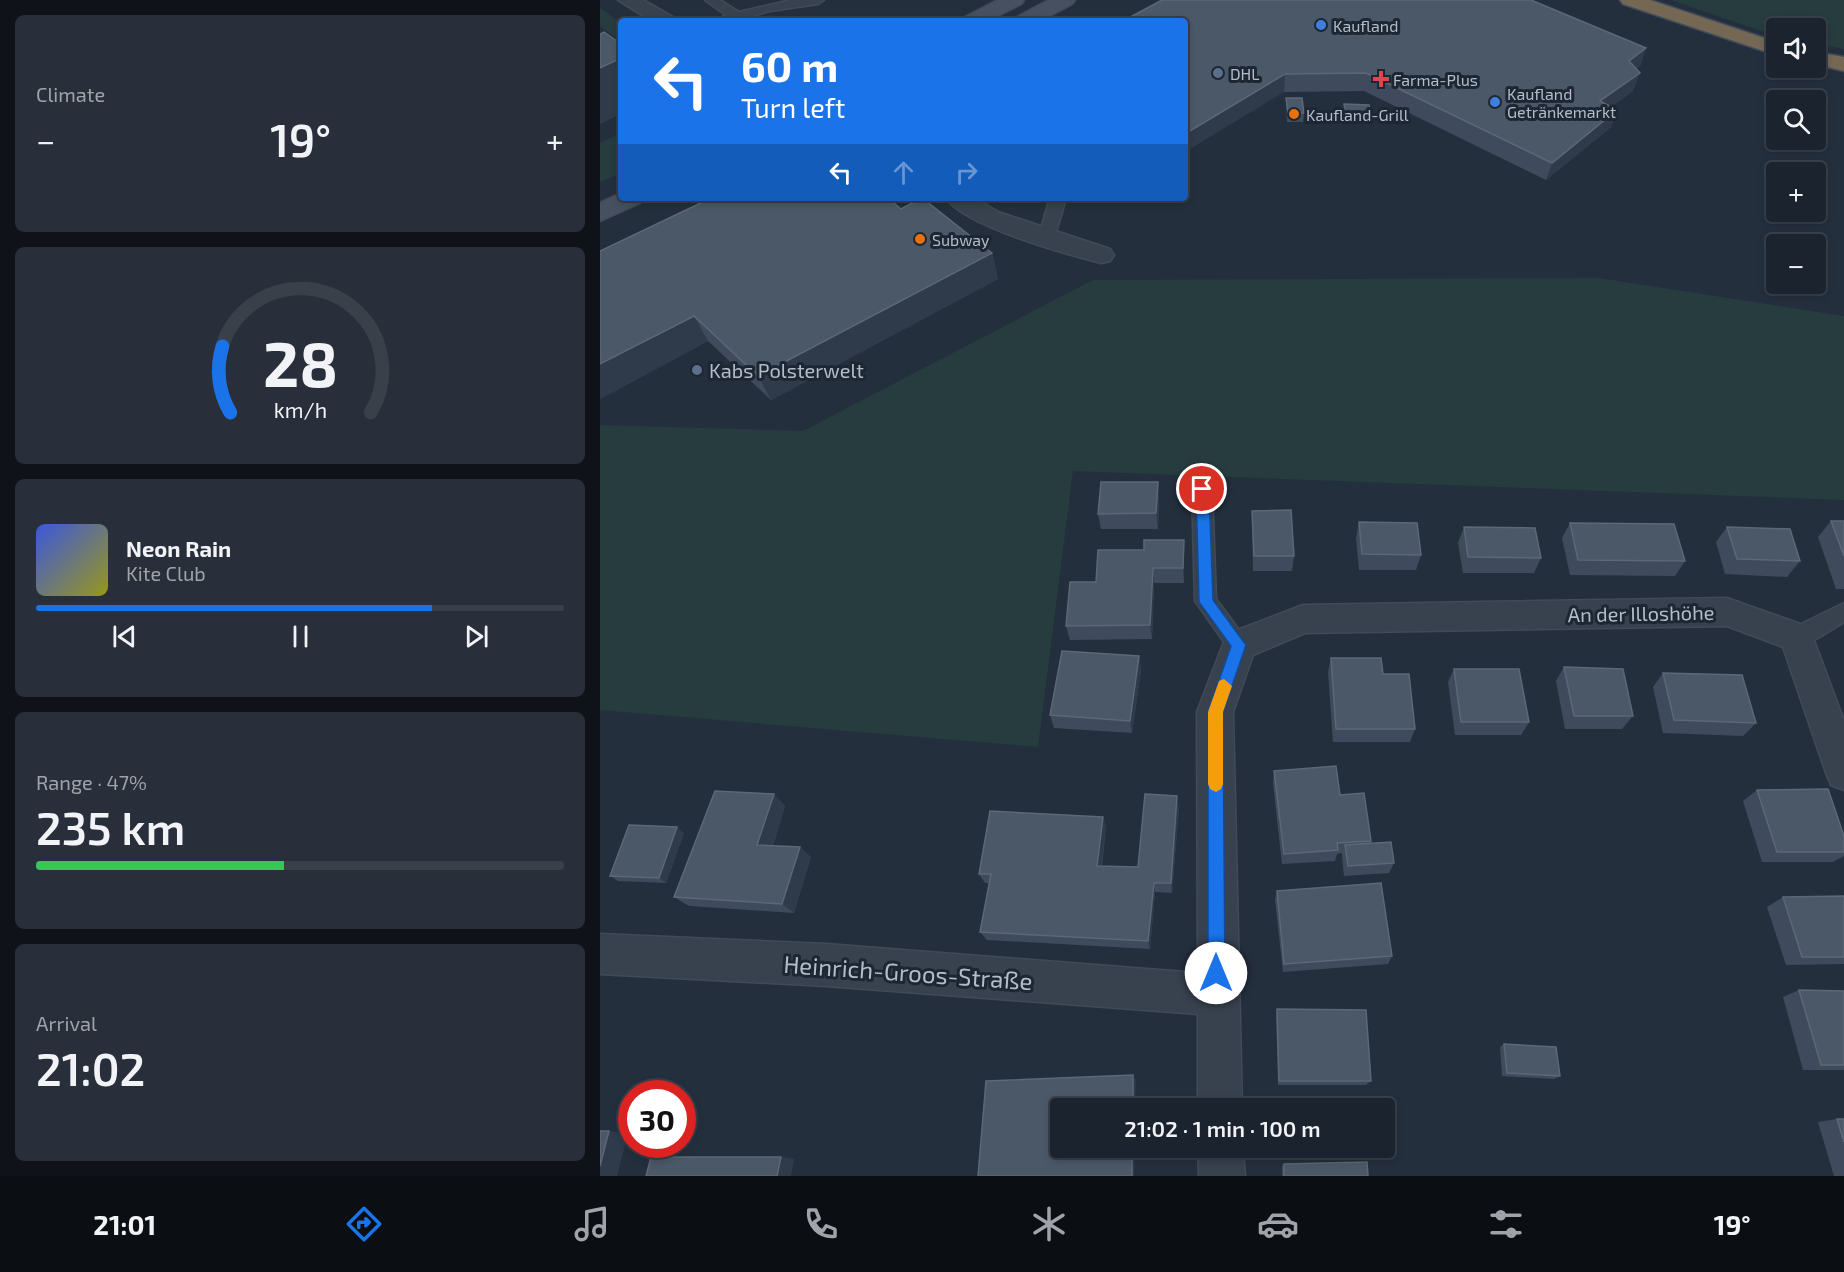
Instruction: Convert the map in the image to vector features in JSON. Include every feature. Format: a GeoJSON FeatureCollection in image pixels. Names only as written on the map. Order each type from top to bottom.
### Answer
{"type":"FeatureCollection","features":[{"type":"Feature","properties":{"kind":"highway"},"geometry":{"type":"LineString","coordinates":[[1630,0],[1766,46]]}},
{"type":"Feature","properties":{"kind":"highway"},"geometry":{"type":"LineString","coordinates":[[1826,60],[1844,64]]}},
{"type":"Feature","properties":{"kind":"main road"},"geometry":{"type":"LineString","coordinates":[[978,18],[1014,0]]}},
{"type":"Feature","properties":{"kind":"main road"},"geometry":{"type":"LineString","coordinates":[[1030,18],[1065,0]]}},
{"type":"Feature","properties":{"kind":"main road"},"geometry":{"type":"LineString","coordinates":[[600,213],[625,201]]}},
{"type":"Feature","properties":{"kind":"street"},"geometry":{"type":"LineString","coordinates":[[628,0],[661,18]]}},
{"type":"Feature","properties":{"kind":"street"},"geometry":{"type":"LineString","coordinates":[[963,201],[989,218],[1046,239],[1101,255]]}},
{"type":"Feature","properties":{"kind":"street","name":"An der Illoshöhe"},"geometry":{"type":"LineString","coordinates":[[1239,645],[1303,619],[1727,612],[1797,638]]}},
{"type":"Feature","properties":{"kind":"street"},"geometry":{"type":"LineString","coordinates":[[1797,638],[1844,773]]}},
{"type":"Feature","properties":{"kind":"street"},"geometry":{"type":"LineString","coordinates":[[1220,1098],[1215,712],[1239,645]]}},
{"type":"Feature","properties":{"kind":"street","name":"Heinrich-Groos-Straße"},"geometry":{"type":"LineString","coordinates":[[600,954],[826,965],[1217,995]]}},
{"type":"Feature","properties":{"kind":"street"},"geometry":{"type":"LineString","coordinates":[[1221,1158],[1222,1176]]}},
{"type":"Feature","properties":{"kind":"lane"},"geometry":{"type":"LineString","coordinates":[[711,0],[735,15]]}},
{"type":"Feature","properties":{"kind":"lane"},"geometry":{"type":"LineString","coordinates":[[728,18],[818,0]]}},
{"type":"Feature","properties":{"kind":"lane"},"geometry":{"type":"LineString","coordinates":[[1046,239],[1057,201]]}},
{"type":"Feature","properties":{"kind":"lane"},"geometry":{"type":"LineString","coordinates":[[1202,489],[1206,602],[1239,645]]}},
{"type":"Feature","properties":{"kind":"lane"},"geometry":{"type":"LineString","coordinates":[[1797,638],[1844,612]]}},
{"type":"Feature","properties":{"kind":"green space"},"geometry":{"type":"Polygon","coordinates":[[[1671,0],[1844,0],[1844,49],[1826,45],[1826,18],[1766,18],[1766,33],[1671,0]]]}},
{"type":"Feature","properties":{"kind":"green space"},"geometry":{"type":"Polygon","coordinates":[[[600,8],[618,21],[618,40],[600,26],[600,8]]]}},
{"type":"Feature","properties":{"kind":"green space"},"geometry":{"type":"Polygon","coordinates":[[[618,134],[618,174],[600,182],[600,143],[618,134]]]}},
{"type":"Feature","properties":{"kind":"green space"},"geometry":{"type":"Polygon","coordinates":[[[1599,278],[1844,316],[1844,500],[1073,471],[1038,747],[600,710],[600,425],[803,431],[1093,280],[1599,278]]]}},
{"type":"Feature","properties":{"kind":"building"},"geometry":{"type":"Polygon","coordinates":[[[1162,0],[1531,0],[1646,48],[1629,61],[1640,73],[1600,101],[1617,110],[1552,163],[1366,73],[1285,74],[1188,132],[1188,18],[1129,18],[1162,0]]]}},
{"type":"Feature","properties":{"kind":"building"},"geometry":{"type":"Polygon","coordinates":[[[604,32],[618,42],[618,59],[600,68],[600,34],[604,32]]]}},
{"type":"Feature","properties":{"kind":"building"},"geometry":{"type":"Polygon","coordinates":[[[1286,98],[1302,98],[1304,113],[1288,113],[1286,98]]]}},
{"type":"Feature","properties":{"kind":"building"},"geometry":{"type":"Polygon","coordinates":[[[1344,104],[1369,105],[1370,112],[1345,112],[1344,104]]]}},
{"type":"Feature","properties":{"kind":"building"},"geometry":{"type":"Polygon","coordinates":[[[705,201],[892,201],[901,209],[916,201],[926,201],[992,253],[758,376],[694,316],[600,364],[600,251],[705,201]]]}},
{"type":"Feature","properties":{"kind":"building"},"geometry":{"type":"Polygon","coordinates":[[[1101,482],[1158,482],[1156,513],[1098,514],[1101,482]]]}},
{"type":"Feature","properties":{"kind":"building"},"geometry":{"type":"Polygon","coordinates":[[[1291,510],[1294,556],[1254,556],[1252,511],[1291,510]]]}},
{"type":"Feature","properties":{"kind":"building"},"geometry":{"type":"Polygon","coordinates":[[[1831,521],[1844,521],[1844,556],[1831,521]]]}},
{"type":"Feature","properties":{"kind":"building"},"geometry":{"type":"Polygon","coordinates":[[[1359,522],[1417,523],[1421,555],[1362,554],[1359,522]]]}},
{"type":"Feature","properties":{"kind":"building"},"geometry":{"type":"Polygon","coordinates":[[[1570,523],[1674,524],[1685,561],[1578,560],[1570,523]]]}},
{"type":"Feature","properties":{"kind":"building"},"geometry":{"type":"Polygon","coordinates":[[[1464,527],[1535,528],[1541,558],[1468,557],[1464,527]]]}},
{"type":"Feature","properties":{"kind":"building"},"geometry":{"type":"Polygon","coordinates":[[[1727,527],[1790,529],[1800,561],[1737,559],[1727,527]]]}},
{"type":"Feature","properties":{"kind":"building"},"geometry":{"type":"Polygon","coordinates":[[[1144,540],[1184,540],[1183,568],[1153,568],[1150,625],[1066,626],[1070,582],[1096,582],[1098,550],[1144,550],[1144,540]]]}},
{"type":"Feature","properties":{"kind":"building"},"geometry":{"type":"Polygon","coordinates":[[[1062,651],[1139,656],[1130,721],[1050,715],[1062,651]]]}},
{"type":"Feature","properties":{"kind":"building"},"geometry":{"type":"Polygon","coordinates":[[[1331,658],[1381,658],[1383,674],[1409,674],[1415,729],[1336,729],[1331,658]]]}},
{"type":"Feature","properties":{"kind":"building"},"geometry":{"type":"Polygon","coordinates":[[[1564,667],[1623,669],[1633,716],[1574,716],[1564,667]]]}},
{"type":"Feature","properties":{"kind":"building"},"geometry":{"type":"Polygon","coordinates":[[[1454,669],[1519,669],[1529,722],[1461,722],[1454,669]]]}},
{"type":"Feature","properties":{"kind":"building"},"geometry":{"type":"Polygon","coordinates":[[[1663,673],[1742,675],[1756,723],[1674,720],[1663,673]]]}},
{"type":"Feature","properties":{"kind":"building"},"geometry":{"type":"Polygon","coordinates":[[[1336,766],[1340,795],[1364,793],[1371,841],[1337,843],[1338,850],[1284,854],[1274,771],[1336,766]]]}},
{"type":"Feature","properties":{"kind":"building"},"geometry":{"type":"Polygon","coordinates":[[[1828,789],[1844,836],[1844,852],[1777,852],[1757,790],[1828,789]]]}},
{"type":"Feature","properties":{"kind":"building"},"geometry":{"type":"Polygon","coordinates":[[[715,791],[774,794],[757,845],[800,847],[782,904],[674,897],[715,791]]]}},
{"type":"Feature","properties":{"kind":"building"},"geometry":{"type":"Polygon","coordinates":[[[1145,794],[1177,796],[1171,883],[1154,883],[1148,941],[980,932],[991,874],[979,874],[990,811],[1103,817],[1097,866],[1138,867],[1145,794]]]}},
{"type":"Feature","properties":{"kind":"building"},"geometry":{"type":"Polygon","coordinates":[[[629,825],[677,827],[659,878],[610,876],[629,825]]]}},
{"type":"Feature","properties":{"kind":"building"},"geometry":{"type":"Polygon","coordinates":[[[1391,842],[1394,863],[1348,866],[1345,845],[1391,842]]]}},
{"type":"Feature","properties":{"kind":"building"},"geometry":{"type":"Polygon","coordinates":[[[1381,883],[1392,956],[1284,964],[1277,891],[1381,883]]]}},
{"type":"Feature","properties":{"kind":"building"},"geometry":{"type":"Polygon","coordinates":[[[1844,896],[1844,957],[1802,957],[1783,897],[1844,896]]]}},
{"type":"Feature","properties":{"kind":"building"},"geometry":{"type":"Polygon","coordinates":[[[1799,990],[1844,991],[1844,1065],[1821,1065],[1799,990]]]}},
{"type":"Feature","properties":{"kind":"building"},"geometry":{"type":"Polygon","coordinates":[[[1277,1009],[1366,1010],[1371,1081],[1279,1081],[1277,1009]]]}},
{"type":"Feature","properties":{"kind":"building"},"geometry":{"type":"Polygon","coordinates":[[[1504,1044],[1556,1047],[1560,1076],[1507,1073],[1504,1044]]]}},
{"type":"Feature","properties":{"kind":"building"},"geometry":{"type":"Polygon","coordinates":[[[1133,1075],[1133,1098],[1050,1098],[1050,1158],[1132,1158],[1132,1176],[978,1176],[986,1081],[1133,1075]]]}},
{"type":"Feature","properties":{"kind":"building"},"geometry":{"type":"Polygon","coordinates":[[[1837,1119],[1844,1119],[1844,1142],[1837,1119]]]}},
{"type":"Feature","properties":{"kind":"building"},"geometry":{"type":"Polygon","coordinates":[[[600,1131],[609,1131],[600,1166],[600,1131]]]}},
{"type":"Feature","properties":{"kind":"building"},"geometry":{"type":"Polygon","coordinates":[[[781,1157],[777,1176],[646,1176],[651,1158],[781,1157]]]}},
{"type":"Feature","properties":{"kind":"building"},"geometry":{"type":"Polygon","coordinates":[[[1367,1162],[1368,1176],[1284,1176],[1284,1164],[1367,1162]]]}},
{"type":"Feature","properties":{"kind":"slow traffic"},"geometry":{"type":"LineString","coordinates":[[1216,784],[1215,712],[1224,686]]}},
{"type":"Feature","properties":{"kind":"place","name":"Kaufland"},"geometry":{"type":"Point","coordinates":[1321,25]}},
{"type":"Feature","properties":{"kind":"place","name":"DHL"},"geometry":{"type":"Point","coordinates":[1218,73]}},
{"type":"Feature","properties":{"kind":"place","name":"Farma-Plus"},"geometry":{"type":"Point","coordinates":[1381,79]}},
{"type":"Feature","properties":{"kind":"place","name":"Kaufland Getränkemarkt"},"geometry":{"type":"Point","coordinates":[1495,102]}},
{"type":"Feature","properties":{"kind":"place","name":"Kaufland-Grill"},"geometry":{"type":"Point","coordinates":[1294,114]}},
{"type":"Feature","properties":{"kind":"place","name":"Subway"},"geometry":{"type":"Point","coordinates":[920,239]}},
{"type":"Feature","properties":{"kind":"place","name":"Kabs Polsterwelt"},"geometry":{"type":"Point","coordinates":[697,370]}},
{"type":"Feature","properties":{"kind":"route"},"geometry":{"type":"LineString","coordinates":[[1202,489],[1206,602],[1239,645],[1215,712],[1216,973]]}}]}
